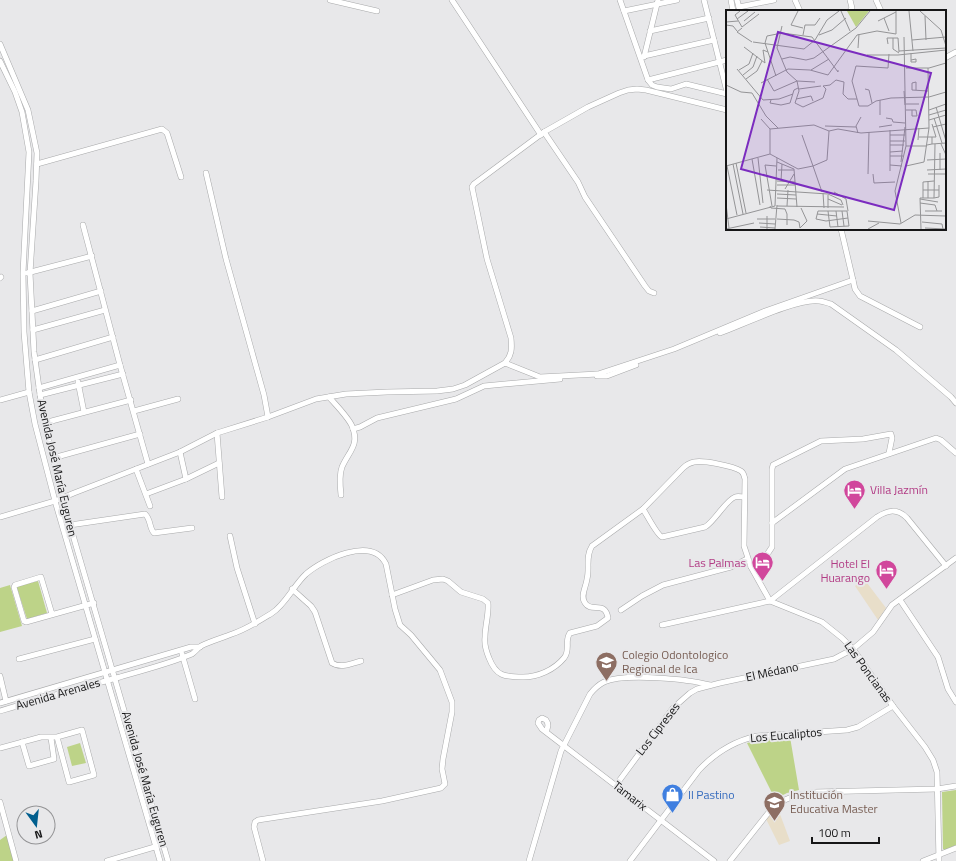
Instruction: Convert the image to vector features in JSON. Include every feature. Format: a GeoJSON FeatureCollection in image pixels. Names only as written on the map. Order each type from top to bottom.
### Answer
{"type":"FeatureCollection","features":[{"type":"Feature","properties":{"kind":"street"},"geometry":{"type":"LineString","coordinates":[[330,0],[376,11]]}},
{"type":"Feature","properties":{"kind":"street"},"geometry":{"type":"LineString","coordinates":[[452,0],[542,134],[578,182],[585,197],[645,286],[649,291],[654,293]]}},
{"type":"Feature","properties":{"kind":"street"},"geometry":{"type":"LineString","coordinates":[[620,0],[648,80],[652,85],[670,88],[686,84],[726,93]]}},
{"type":"Feature","properties":{"kind":"street"},"geometry":{"type":"LineString","coordinates":[[624,11],[658,2],[677,0]]}},
{"type":"Feature","properties":{"kind":"street"},"geometry":{"type":"LineString","coordinates":[[704,0],[726,89]]}},
{"type":"Feature","properties":{"kind":"street"},"geometry":{"type":"LineString","coordinates":[[731,0],[733,10]]}},
{"type":"Feature","properties":{"kind":"street"},"geometry":{"type":"LineString","coordinates":[[738,0],[740,9],[774,0]]}},
{"type":"Feature","properties":{"kind":"street"},"geometry":{"type":"LineString","coordinates":[[795,0],[800,10]]}},
{"type":"Feature","properties":{"kind":"street"},"geometry":{"type":"LineString","coordinates":[[850,0],[852,8],[851,10]]}},
{"type":"Feature","properties":{"kind":"street"},"geometry":{"type":"LineString","coordinates":[[876,0],[881,10]]}},
{"type":"Feature","properties":{"kind":"street"},"geometry":{"type":"LineString","coordinates":[[642,64],[658,2]]}},
{"type":"Feature","properties":{"kind":"street"},"geometry":{"type":"LineString","coordinates":[[650,31],[709,18]]}},
{"type":"Feature","properties":{"kind":"street"},"geometry":{"type":"LineString","coordinates":[[644,56],[714,40]]}},
{"type":"Feature","properties":{"kind":"street","name":"Avenida José María Euguren"},"geometry":{"type":"LineString","coordinates":[[0,44],[28,110],[37,153],[38,164],[30,273],[35,360],[44,423],[70,525],[168,861]]}},
{"type":"Feature","properties":{"kind":"street"},"geometry":{"type":"LineString","coordinates":[[946,57],[956,52]]}},
{"type":"Feature","properties":{"kind":"street"},"geometry":{"type":"LineString","coordinates":[[648,80],[726,60]]}},
{"type":"Feature","properties":{"kind":"street","name":"Avenida José María Euguren"},"geometry":{"type":"LineString","coordinates":[[0,61],[22,112],[29,152],[23,273],[24,332],[28,392],[35,424],[104,673],[160,861]]}},
{"type":"Feature","properties":{"kind":"street"},"geometry":{"type":"LineString","coordinates":[[0,517],[56,501],[180,452],[217,433],[268,417],[316,399],[346,394],[446,390],[465,385],[505,363],[510,357],[512,349],[511,338],[487,259],[472,187],[474,184],[542,134],[588,106],[628,90],[646,90],[726,110]]}},
{"type":"Feature","properties":{"kind":"street"},"geometry":{"type":"LineString","coordinates":[[38,164],[162,129],[167,133],[181,177]]}},
{"type":"Feature","properties":{"kind":"street"},"geometry":{"type":"LineString","coordinates":[[206,173],[226,259],[258,373],[268,417]]}},
{"type":"Feature","properties":{"kind":"street"},"geometry":{"type":"LineString","coordinates":[[83,225],[148,464]]}},
{"type":"Feature","properties":{"kind":"street"},"geometry":{"type":"LineString","coordinates":[[841,230],[855,288],[860,296],[920,327]]}},
{"type":"Feature","properties":{"kind":"street"},"geometry":{"type":"LineString","coordinates":[[23,273],[30,273],[92,256]]}},
{"type":"Feature","properties":{"kind":"street"},"geometry":{"type":"LineString","coordinates":[[505,363],[540,377],[598,374],[661,353],[765,311],[853,280]]}},
{"type":"Feature","properties":{"kind":"street"},"geometry":{"type":"LineString","coordinates":[[32,311],[101,291]]}},
{"type":"Feature","properties":{"kind":"street"},"geometry":{"type":"LineString","coordinates":[[353,429],[377,418],[462,397],[484,386],[607,376],[788,307],[806,302],[819,301],[831,304],[896,350],[956,403]]}},
{"type":"Feature","properties":{"kind":"street"},"geometry":{"type":"LineString","coordinates":[[33,330],[105,310]]}},
{"type":"Feature","properties":{"kind":"street"},"geometry":{"type":"LineString","coordinates":[[35,360],[113,337]]}},
{"type":"Feature","properties":{"kind":"street"},"geometry":{"type":"LineString","coordinates":[[39,388],[120,365]]}},
{"type":"Feature","properties":{"kind":"street"},"geometry":{"type":"LineString","coordinates":[[40,395],[123,374]]}},
{"type":"Feature","properties":{"kind":"street"},"geometry":{"type":"LineString","coordinates":[[77,378],[84,412]]}},
{"type":"Feature","properties":{"kind":"street"},"geometry":{"type":"LineString","coordinates":[[0,400],[28,392]]}},
{"type":"Feature","properties":{"kind":"street"},"geometry":{"type":"LineString","coordinates":[[329,397],[352,425],[355,442],[342,467],[340,478],[341,495]]}},
{"type":"Feature","properties":{"kind":"street"},"geometry":{"type":"LineString","coordinates":[[134,411],[178,399]]}},
{"type":"Feature","properties":{"kind":"street"},"geometry":{"type":"LineString","coordinates":[[44,423],[131,400]]}},
{"type":"Feature","properties":{"kind":"street"},"geometry":{"type":"LineString","coordinates":[[217,433],[222,497]]}},
{"type":"Feature","properties":{"kind":"street"},"geometry":{"type":"LineString","coordinates":[[53,458],[140,434]]}},
{"type":"Feature","properties":{"kind":"street"},"geometry":{"type":"LineString","coordinates":[[751,567],[760,561],[771,550],[773,465],[821,441],[863,439],[891,434],[892,438],[889,453]]}},
{"type":"Feature","properties":{"kind":"street"},"geometry":{"type":"LineString","coordinates":[[772,523],[844,469],[936,438],[941,440],[956,453]]}},
{"type":"Feature","properties":{"kind":"street"},"geometry":{"type":"LineString","coordinates":[[180,452],[186,479]]}},
{"type":"Feature","properties":{"kind":"street"},"geometry":{"type":"LineString","coordinates":[[392,595],[433,580],[443,579],[448,581],[461,592],[483,599],[486,601],[488,607],[484,638],[485,648],[494,669],[506,676],[522,677],[537,675],[550,669],[565,658],[567,653],[567,637],[570,632],[597,626],[608,618],[607,612],[603,608],[589,607],[584,601],[583,595],[588,578],[587,561],[590,550],[595,544],[643,509],[683,468],[689,463],[694,462],[713,464],[740,470],[744,474],[744,546],[747,559],[770,602]]}},
{"type":"Feature","properties":{"kind":"street"},"geometry":{"type":"LineString","coordinates":[[146,494],[186,479],[219,463]]}},
{"type":"Feature","properties":{"kind":"street"},"geometry":{"type":"LineString","coordinates":[[136,469],[150,506]]}},
{"type":"Feature","properties":{"kind":"street"},"geometry":{"type":"LineString","coordinates":[[643,509],[655,527],[657,534],[662,537],[705,527],[732,498],[744,498]]}},
{"type":"Feature","properties":{"kind":"street"},"geometry":{"type":"LineString","coordinates":[[662,625],[770,602],[877,518],[890,511],[900,512],[907,518],[946,566]]}},
{"type":"Feature","properties":{"kind":"street"},"geometry":{"type":"LineString","coordinates":[[70,525],[145,514],[148,517],[154,533],[192,528]]}},
{"type":"Feature","properties":{"kind":"street"},"geometry":{"type":"LineString","coordinates":[[230,536],[237,568],[255,624]]}},
{"type":"Feature","properties":{"kind":"street"},"geometry":{"type":"LineString","coordinates":[[200,647],[255,624],[279,608],[292,589],[305,575],[326,562],[349,551],[363,550],[376,554],[384,560],[400,625],[411,635],[437,666],[446,682],[452,702],[452,712],[443,759],[442,769],[445,784],[443,786],[382,801],[258,820],[255,822],[254,827],[263,861]]}},
{"type":"Feature","properties":{"kind":"street","name":"El Médano"},"geometry":{"type":"LineString","coordinates":[[529,861],[564,745],[590,694],[595,688],[604,682],[625,678],[697,682],[710,686],[834,658],[853,649],[873,632],[888,609],[956,558]]}},
{"type":"Feature","properties":{"kind":"street"},"geometry":{"type":"LineString","coordinates":[[621,610],[642,596],[663,585],[732,567],[747,559]]}},
{"type":"Feature","properties":{"kind":"street"},"geometry":{"type":"LineString","coordinates":[[52,614],[42,577],[15,585],[14,587],[26,622],[94,603]]}},
{"type":"Feature","properties":{"kind":"street"},"geometry":{"type":"LineString","coordinates":[[292,589],[311,606],[315,612],[332,663],[336,666],[341,666],[361,660]]}},
{"type":"Feature","properties":{"kind":"street"},"geometry":{"type":"LineString","coordinates":[[900,600],[938,657],[948,689],[956,702]]}},
{"type":"Feature","properties":{"kind":"street","name":"Las Poncianas"},"geometry":{"type":"LineString","coordinates":[[770,602],[816,619],[828,626],[842,638],[853,649],[930,755],[937,772],[939,861]]}},
{"type":"Feature","properties":{"kind":"street"},"geometry":{"type":"LineString","coordinates":[[20,659],[95,639]]}},
{"type":"Feature","properties":{"kind":"street","name":"Avenida Arenales"},"geometry":{"type":"LineString","coordinates":[[0,702],[191,647],[200,647]]}},
{"type":"Feature","properties":{"kind":"street","name":"Avenida Arenales"},"geometry":{"type":"LineString","coordinates":[[0,710],[115,678],[183,657],[193,653],[200,647]]}},
{"type":"Feature","properties":{"kind":"street"},"geometry":{"type":"LineString","coordinates":[[181,651],[195,699]]}},
{"type":"Feature","properties":{"kind":"street"},"geometry":{"type":"LineString","coordinates":[[0,676],[6,701]]}},
{"type":"Feature","properties":{"kind":"street","name":"Los Cipreses"},"geometry":{"type":"LineString","coordinates":[[616,785],[679,702],[697,689],[710,686]]}},
{"type":"Feature","properties":{"kind":"street","name":"Los Eucaliptos"},"geometry":{"type":"LineString","coordinates":[[630,861],[662,821],[699,770],[710,759],[725,748],[748,738],[757,736],[853,729],[893,706]]}},
{"type":"Feature","properties":{"kind":"street"},"geometry":{"type":"LineString","coordinates":[[0,748],[41,737],[57,738],[82,730],[94,775],[69,782],[57,738]]}},
{"type":"Feature","properties":{"kind":"street","name":"Tamarix"},"geometry":{"type":"LineString","coordinates":[[546,732],[714,861]]}},
{"type":"Feature","properties":{"kind":"street"},"geometry":{"type":"LineString","coordinates":[[22,742],[29,766],[54,759],[51,738]]}},
{"type":"Feature","properties":{"kind":"street"},"geometry":{"type":"LineString","coordinates":[[730,861],[769,812],[780,802],[794,796],[815,792],[937,789],[956,786]]}},
{"type":"Feature","properties":{"kind":"street"},"geometry":{"type":"LineString","coordinates":[[0,802],[16,861]]}},
{"type":"Feature","properties":{"kind":"street"},"geometry":{"type":"LineString","coordinates":[[107,861],[163,844]]}},
{"type":"Feature","properties":{"kind":"street"},"geometry":{"type":"LineString","coordinates":[[923,861],[956,848]]}},
{"type":"Feature","properties":{"kind":"street"},"geometry":{"type":"LineString","coordinates":[[940,854],[944,861]]}},
{"type":"Feature","properties":{"kind":"shaded area"},"geometry":{"type":"Polygon","coordinates":[[[864,579],[886,608],[878,620],[855,586],[864,579]]]}},
{"type":"Feature","properties":{"kind":"shaded area","name":"Institución Educativa Master"},"geometry":{"type":"Polygon","coordinates":[[[777,806],[790,841],[779,845],[765,817],[777,806]]]}},
{"type":"Feature","properties":{"kind":"green space"},"geometry":{"type":"Polygon","coordinates":[[[38,581],[47,613],[27,619],[17,588],[18,586],[38,581]]]}},
{"type":"Feature","properties":{"kind":"green space"},"geometry":{"type":"Polygon","coordinates":[[[10,585],[22,626],[0,632],[0,588],[10,585]]]}},
{"type":"Feature","properties":{"kind":"green space"},"geometry":{"type":"Polygon","coordinates":[[[790,737],[799,790],[787,793],[775,799],[747,743],[790,737]]]}},
{"type":"Feature","properties":{"kind":"green space"},"geometry":{"type":"Polygon","coordinates":[[[80,743],[86,763],[72,766],[67,747],[80,743]]]}},
{"type":"Feature","properties":{"kind":"green space"},"geometry":{"type":"Polygon","coordinates":[[[956,790],[956,845],[945,850],[943,849],[942,792],[956,790]]]}},
{"type":"Feature","properties":{"kind":"green space"},"geometry":{"type":"Polygon","coordinates":[[[7,835],[14,861],[0,861],[0,840],[7,835]]]}},
{"type":"Feature","properties":{"kind":"place","name":"Villa Jazmín"},"geometry":{"type":"Point","coordinates":[855,510]}},
{"type":"Feature","properties":{"kind":"place","name":"Las Palmas"},"geometry":{"type":"Point","coordinates":[762,582]}},
{"type":"Feature","properties":{"kind":"place","name":"Hotel El Huarango"},"geometry":{"type":"Point","coordinates":[886,590]}},
{"type":"Feature","properties":{"kind":"place","name":"Colegio Odontologico Regional de Ica"},"geometry":{"type":"Point","coordinates":[606,682]}},
{"type":"Feature","properties":{"kind":"place","name":"Il Pastino"},"geometry":{"type":"Point","coordinates":[673,814]}},
{"type":"Feature","properties":{"kind":"place","name":"Institución Educativa Master"},"geometry":{"type":"Point","coordinates":[775,822]}}]}
